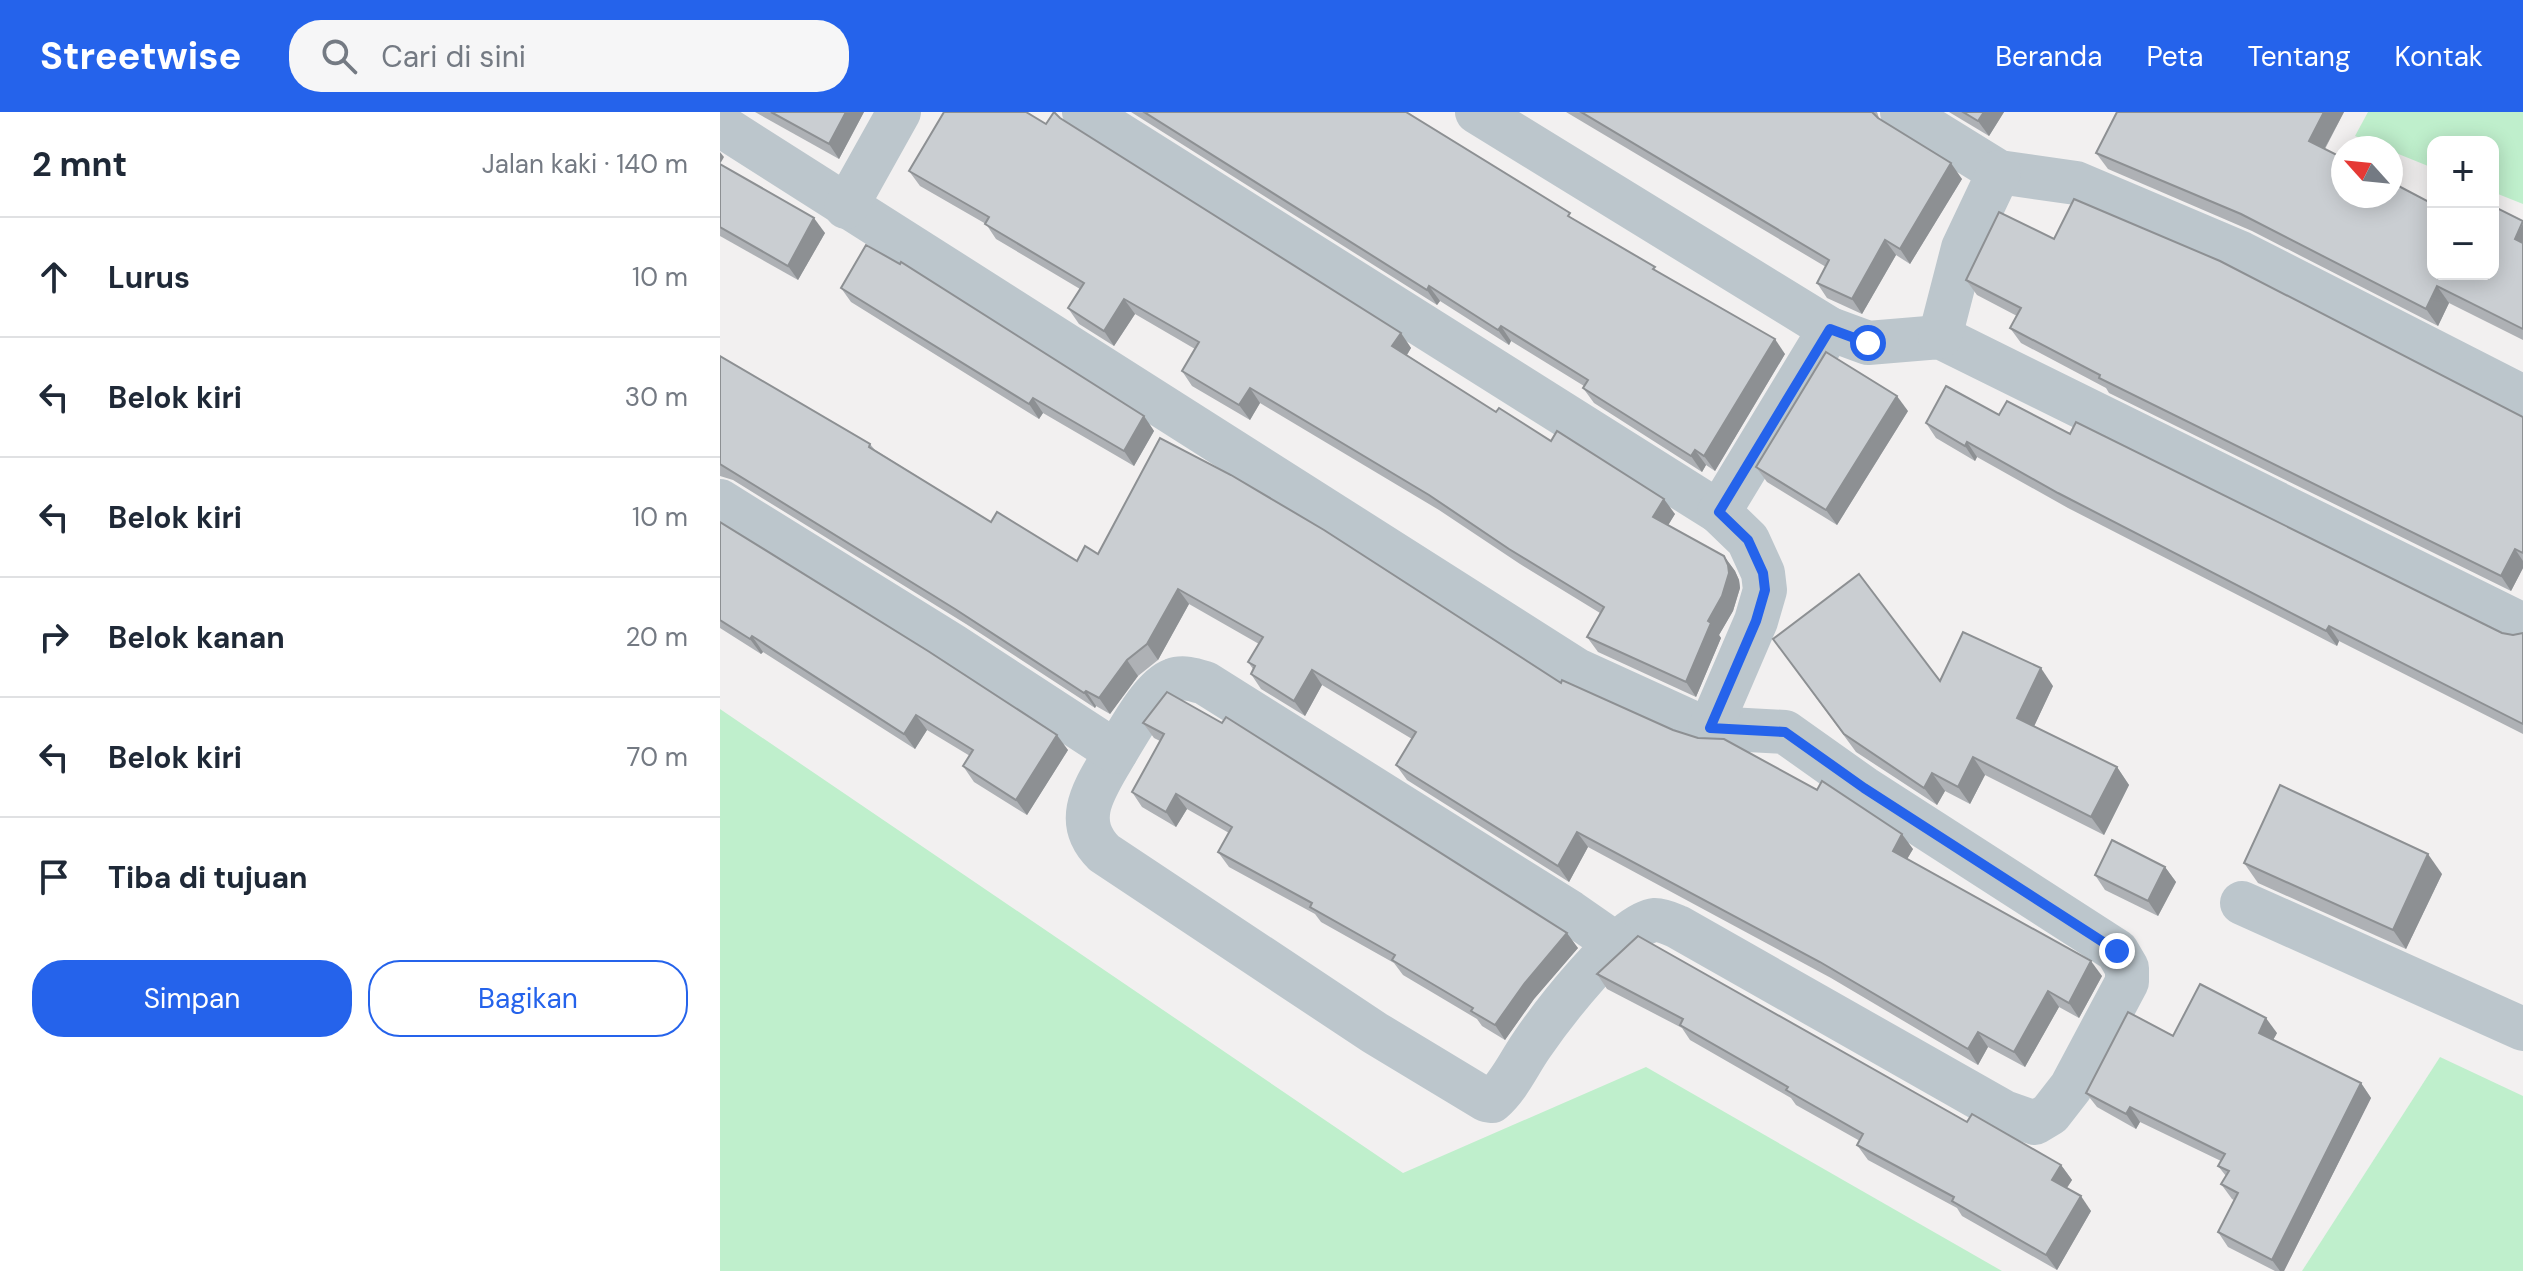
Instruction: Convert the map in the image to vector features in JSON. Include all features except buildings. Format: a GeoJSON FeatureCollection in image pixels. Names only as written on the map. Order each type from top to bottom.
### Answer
{"type":"FeatureCollection","features":[{"type":"Feature","properties":{"kind":"street"},"geometry":{"type":"LineString","coordinates":[[846,207],[899,112]]}},
{"type":"Feature","properties":{"kind":"street"},"geometry":{"type":"LineString","coordinates":[[1084,112],[1719,512],[1748,540],[1763,573],[1765,590],[1756,621],[1710,728]]}},
{"type":"Feature","properties":{"kind":"street"},"geometry":{"type":"LineString","coordinates":[[1477,112],[1830,329],[1868,343],[1940,337],[2523,625]]}},
{"type":"Feature","properties":{"kind":"street"},"geometry":{"type":"LineString","coordinates":[[1902,112],[1999,172],[2076,183],[2241,253],[2523,397]]}},
{"type":"Feature","properties":{"kind":"street"},"geometry":{"type":"LineString","coordinates":[[720,125],[1577,670],[1710,728],[1785,732],[1864,788],[2117,951],[2127,968],[2127,982],[2071,1087],[2050,1114],[2035,1123],[2004,1112],[1665,921],[1644,923],[1625,934],[1559,1009],[1508,1086],[1492,1101],[1375,1033],[1104,853],[1092,837],[1087,813],[1094,792],[1138,716],[1172,680],[1187,678],[1205,683],[1616,944]]}},
{"type":"Feature","properties":{"kind":"street"},"geometry":{"type":"LineString","coordinates":[[1940,337],[1963,248],[1999,172]]}},
{"type":"Feature","properties":{"kind":"street"},"geometry":{"type":"LineString","coordinates":[[1719,512],[1830,329]]}},
{"type":"Feature","properties":{"kind":"street"},"geometry":{"type":"LineString","coordinates":[[720,501],[952,645],[1116,752]]}},
{"type":"Feature","properties":{"kind":"street"},"geometry":{"type":"LineString","coordinates":[[2242,903],[2523,1029]]}},
{"type":"Feature","properties":{"kind":"green space"},"geometry":{"type":"Polygon","coordinates":[[[2368,112],[2523,112],[2523,204],[2499,194],[2499,136],[2427,136],[2427,166],[2403,156],[2403,136],[2355,136],[2368,112]]]}},
{"type":"Feature","properties":{"kind":"green space"},"geometry":{"type":"Polygon","coordinates":[[[720,709],[1403,1173],[1646,1067],[2002,1271],[720,1271],[720,709]]]}},
{"type":"Feature","properties":{"kind":"green space"},"geometry":{"type":"Polygon","coordinates":[[[2440,1057],[2523,1096],[2523,1271],[2302,1271],[2440,1057]]]}},
{"type":"Feature","properties":{"kind":"route"},"geometry":{"type":"LineString","coordinates":[[1868,343],[1830,329],[1719,512],[1748,540],[1763,573],[1765,590],[1756,621],[1710,728],[1785,732],[1864,788],[2117,951]]}}]}
